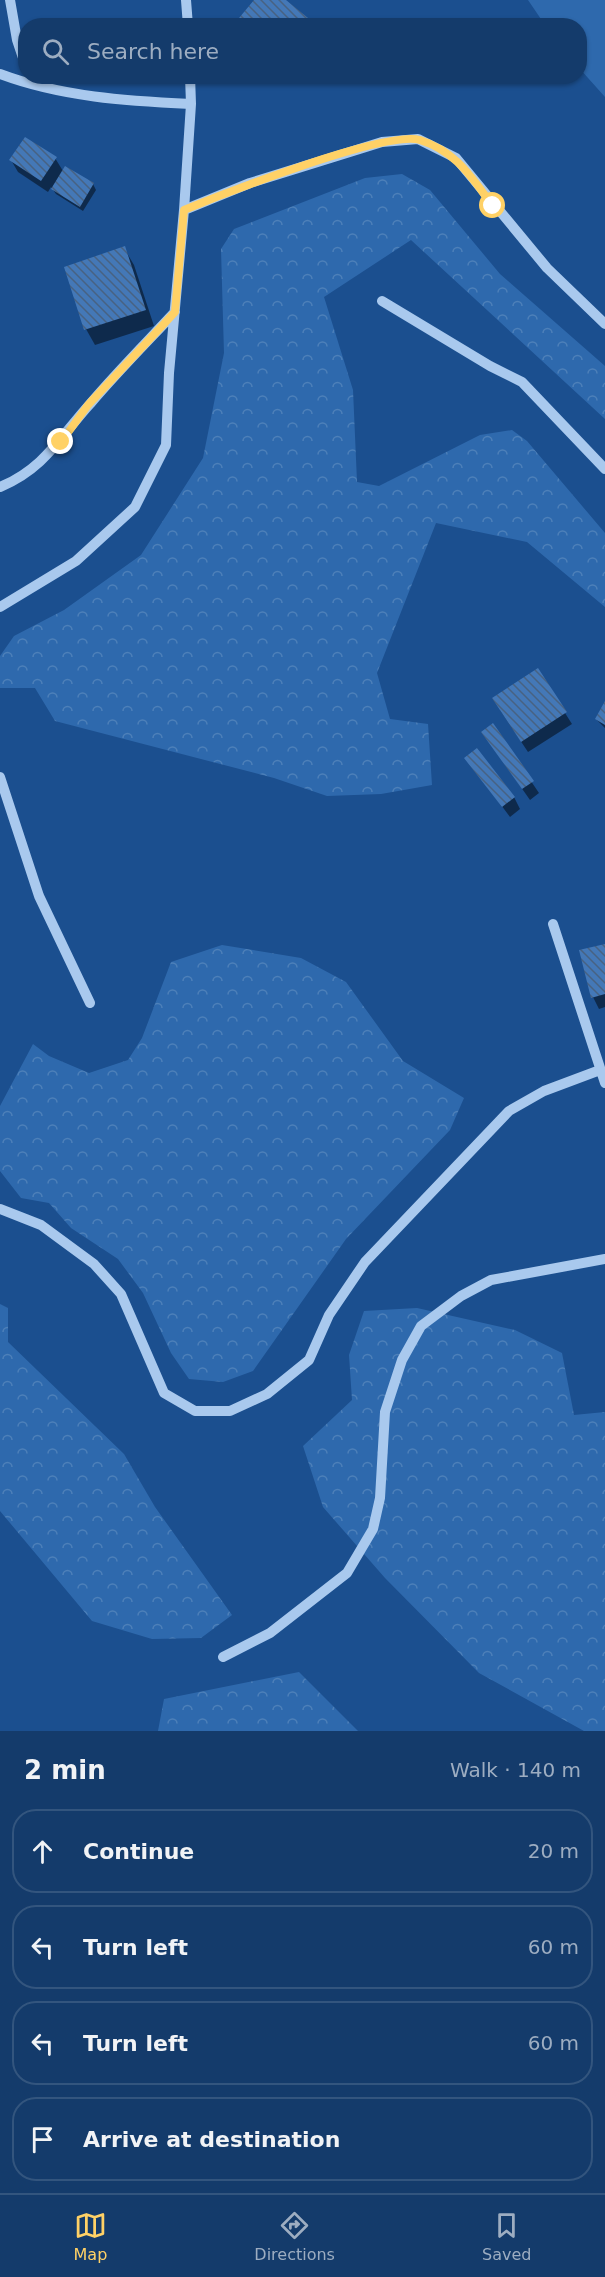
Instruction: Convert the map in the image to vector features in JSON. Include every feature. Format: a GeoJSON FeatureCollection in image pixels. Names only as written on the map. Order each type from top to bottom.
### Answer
{"type":"FeatureCollection","features":[{"type":"Feature","properties":{"kind":"lane"},"geometry":{"type":"LineString","coordinates":[[10,0],[18,43]]}},
{"type":"Feature","properties":{"kind":"lane"},"geometry":{"type":"LineString","coordinates":[[186,0],[187,18]]}},
{"type":"Feature","properties":{"kind":"lane"},"geometry":{"type":"LineString","coordinates":[[0,74],[18,77]]}},
{"type":"Feature","properties":{"kind":"lane"},"geometry":{"type":"LineString","coordinates":[[45,84],[71,93],[132,101],[191,104]]}},
{"type":"Feature","properties":{"kind":"lane"},"geometry":{"type":"LineString","coordinates":[[0,607],[76,561],[135,507],[166,445],[184,210],[190,84]]}},
{"type":"Feature","properties":{"kind":"lane"},"geometry":{"type":"LineString","coordinates":[[184,210],[250,183],[382,142],[418,139],[456,158],[547,268],[605,324]]}},
{"type":"Feature","properties":{"kind":"lane"},"geometry":{"type":"LineString","coordinates":[[382,301],[490,366],[522,382],[605,469]]}},
{"type":"Feature","properties":{"kind":"lane"},"geometry":{"type":"LineString","coordinates":[[0,487],[22,478],[61,442],[88,405],[175,312]]}},
{"type":"Feature","properties":{"kind":"lane"},"geometry":{"type":"LineString","coordinates":[[0,777],[39,896],[90,1003]]}},
{"type":"Feature","properties":{"kind":"lane"},"geometry":{"type":"LineString","coordinates":[[553,924],[605,1083]]}},
{"type":"Feature","properties":{"kind":"lane"},"geometry":{"type":"LineString","coordinates":[[0,1209],[41,1224],[94,1264],[121,1294],[164,1393],[195,1411],[231,1411],[267,1394],[309,1360],[329,1315],[364,1262],[508,1111],[544,1091],[600,1070]]}},
{"type":"Feature","properties":{"kind":"lane"},"geometry":{"type":"LineString","coordinates":[[224,1657],[270,1633],[348,1573],[373,1529],[380,1498],[385,1412],[402,1360],[421,1326],[462,1296],[492,1280],[605,1259]]}},
{"type":"Feature","properties":{"kind":"green space"},"geometry":{"type":"Polygon","coordinates":[[[528,0],[605,0],[605,97],[587,77],[587,18],[540,18],[528,0]]]}},
{"type":"Feature","properties":{"kind":"green space"},"geometry":{"type":"Polygon","coordinates":[[[402,174],[430,190],[500,274],[605,366],[605,419],[411,240],[324,297],[353,390],[357,482],[379,486],[480,435],[512,430],[527,441],[605,533],[605,607],[527,542],[436,523],[377,673],[390,719],[428,724],[432,785],[381,794],[327,796],[274,778],[55,721],[35,688],[0,688],[0,656],[14,636],[64,610],[141,555],[203,458],[224,353],[221,249],[234,229],[365,178],[402,174]]]}},
{"type":"Feature","properties":{"kind":"green space"},"geometry":{"type":"Polygon","coordinates":[[[222,945],[301,958],[346,982],[403,1061],[464,1098],[450,1130],[346,1239],[253,1371],[223,1382],[189,1379],[171,1353],[143,1293],[118,1259],[71,1228],[49,1203],[21,1198],[0,1171],[0,1106],[33,1044],[49,1056],[89,1073],[128,1060],[142,1038],[171,962],[222,945]]]}},
{"type":"Feature","properties":{"kind":"green space"},"geometry":{"type":"Polygon","coordinates":[[[0,1304],[8,1308],[8,1342],[124,1454],[155,1507],[232,1615],[201,1638],[152,1639],[92,1621],[0,1511],[0,1304]]]}},
{"type":"Feature","properties":{"kind":"green space"},"geometry":{"type":"Polygon","coordinates":[[[417,1308],[515,1330],[562,1353],[574,1415],[605,1412],[605,1731],[584,1731],[479,1673],[385,1578],[323,1507],[303,1446],[352,1400],[349,1355],[364,1311],[417,1308]]]}},
{"type":"Feature","properties":{"kind":"green space"},"geometry":{"type":"Polygon","coordinates":[[[299,1672],[358,1731],[158,1731],[164,1699],[299,1672]]]}},
{"type":"Feature","properties":{"kind":"building"},"geometry":{"type":"Polygon","coordinates":[[[254,0],[286,0],[308,18],[239,18],[254,0]]]}},
{"type":"Feature","properties":{"kind":"building"},"geometry":{"type":"Polygon","coordinates":[[[25,137],[57,157],[41,181],[9,160],[25,137]]]}},
{"type":"Feature","properties":{"kind":"building"},"geometry":{"type":"Polygon","coordinates":[[[65,166],[94,183],[80,207],[51,189],[65,166]]]}},
{"type":"Feature","properties":{"kind":"building"},"geometry":{"type":"Polygon","coordinates":[[[125,246],[146,310],[84,330],[64,267],[125,246]]]}},
{"type":"Feature","properties":{"kind":"building"},"geometry":{"type":"Polygon","coordinates":[[[538,668],[567,712],[521,742],[492,698],[538,668]]]}},
{"type":"Feature","properties":{"kind":"building"},"geometry":{"type":"Polygon","coordinates":[[[605,701],[605,725],[595,719],[605,701]]]}},
{"type":"Feature","properties":{"kind":"building"},"geometry":{"type":"Polygon","coordinates":[[[493,723],[534,781],[522,789],[481,732],[493,723]]]}},
{"type":"Feature","properties":{"kind":"building"},"geometry":{"type":"Polygon","coordinates":[[[477,748],[515,797],[502,807],[464,758],[477,748]]]}},
{"type":"Feature","properties":{"kind":"building"},"geometry":{"type":"Polygon","coordinates":[[[605,944],[605,994],[591,998],[579,950],[605,944]]]}},
{"type":"Feature","properties":{"kind":"route"},"geometry":{"type":"LineString","coordinates":[[61,442],[88,405],[175,312],[184,210],[250,183],[382,142],[418,139],[456,158],[493,206]]}}]}
